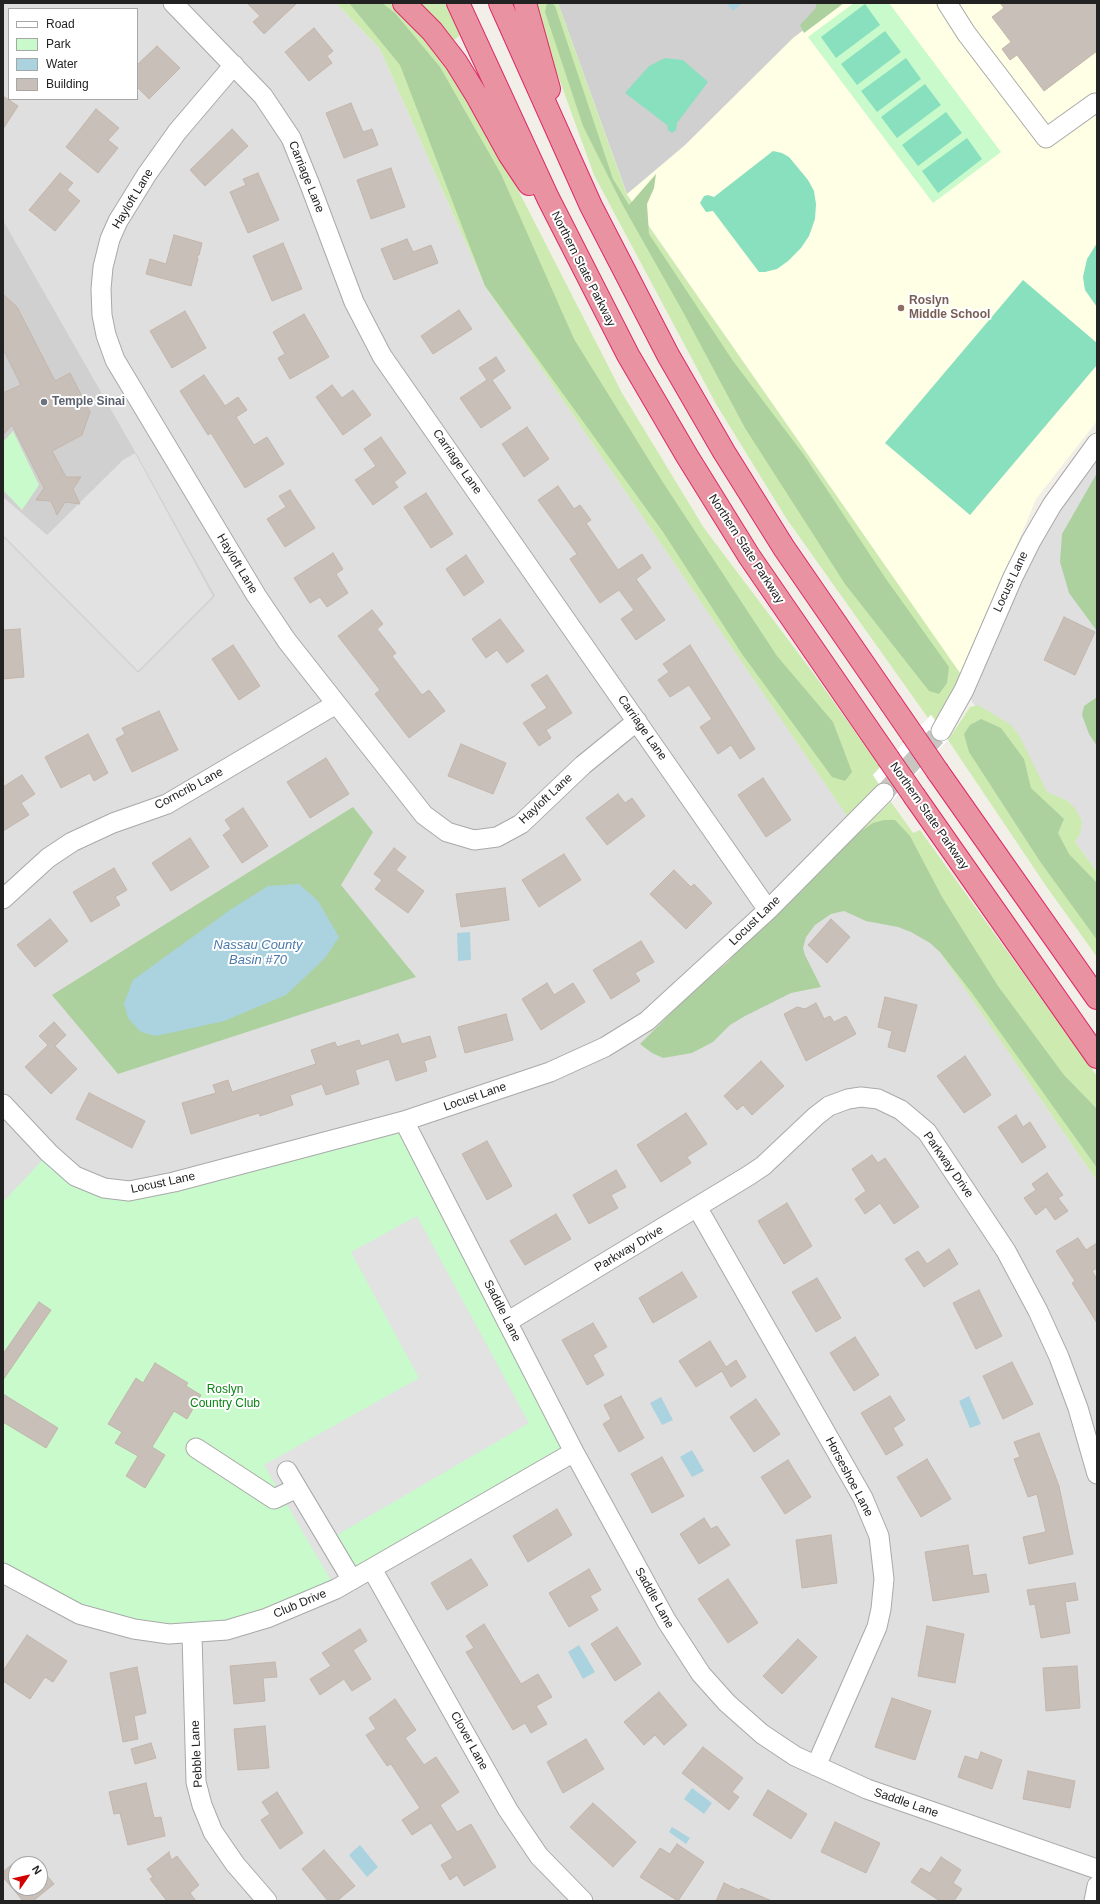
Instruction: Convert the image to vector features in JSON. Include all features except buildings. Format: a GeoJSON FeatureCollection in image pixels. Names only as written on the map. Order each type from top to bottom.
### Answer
{"type":"FeatureCollection","features":[{"type":"Feature","properties":{"kind":"highway"},"geometry":{"type":"LineString","coordinates":[[404,3],[432,31],[464,73],[509,154],[574,252]]}},
{"type":"Feature","properties":{"kind":"highway","name":"Northern State Parkway"},"geometry":{"type":"LineString","coordinates":[[458,3],[574,252],[628,354],[718,508],[815,653],[1097,1057]]}},
{"type":"Feature","properties":{"kind":"highway"},"geometry":{"type":"LineString","coordinates":[[500,3],[567,156],[645,313],[724,452],[784,548],[938,772],[1097,998]]}},
{"type":"Feature","properties":{"kind":"highway"},"geometry":{"type":"LineString","coordinates":[[525,3],[567,156]]}},
{"type":"Feature","properties":{"kind":"street","name":"Carriage Lane"},"geometry":{"type":"LineString","coordinates":[[173,3],[263,96],[291,138],[354,302],[382,356],[768,910]]}},
{"type":"Feature","properties":{"kind":"street"},"geometry":{"type":"LineString","coordinates":[[947,3],[966,33],[1046,138],[1095,102]]}},
{"type":"Feature","properties":{"kind":"street","name":"Hayloft Lane"},"geometry":{"type":"LineString","coordinates":[[234,65],[177,132],[118,221],[110,239],[103,267],[101,289],[102,315],[106,335],[115,360],[256,595],[287,641],[424,815],[447,832],[474,840],[497,837],[521,824],[582,765],[637,721]]}},
{"type":"Feature","properties":{"kind":"street","name":"Locust Lane"},"geometry":{"type":"LineString","coordinates":[[941,731],[964,690],[1028,547],[1052,505],[1097,443]]}},
{"type":"Feature","properties":{"kind":"street","name":"Corncrib Lane"},"geometry":{"type":"LineString","coordinates":[[3,899],[48,858],[72,842],[113,823],[167,804],[336,704]]}},
{"type":"Feature","properties":{"kind":"street","name":"Locust Lane"},"geometry":{"type":"LineString","coordinates":[[3,1104],[49,1153],[75,1176],[104,1188],[129,1191],[174,1182],[404,1121],[550,1072],[606,1047],[647,1021],[768,910],[884,793]]}},
{"type":"Feature","properties":{"kind":"street","name":"Parkway Drive"},"geometry":{"type":"LineString","coordinates":[[507,1322],[763,1166],[816,1116],[830,1106],[848,1099],[860,1097],[878,1099],[901,1110],[926,1132],[1006,1251],[1038,1310],[1059,1357],[1078,1408],[1097,1474]]}},
{"type":"Feature","properties":{"kind":"street","name":"Saddle Lane"},"geometry":{"type":"LineString","coordinates":[[404,1121],[574,1452],[666,1620],[701,1674],[728,1703],[762,1734],[795,1756],[868,1789],[1097,1869]]}},
{"type":"Feature","properties":{"kind":"street","name":"Horseshoe Lane"},"geometry":{"type":"LineString","coordinates":[[697,1207],[863,1498],[879,1536],[884,1579],[881,1609],[877,1627],[816,1766]]}},
{"type":"Feature","properties":{"kind":"street"},"geometry":{"type":"LineString","coordinates":[[196,1448],[274,1499],[297,1488]]}},
{"type":"Feature","properties":{"kind":"street","name":"Club Drive"},"geometry":{"type":"LineString","coordinates":[[5,1579],[79,1614],[134,1630],[169,1634],[192,1634],[227,1630],[268,1618],[352,1580],[574,1452]]}},
{"type":"Feature","properties":{"kind":"street"},"geometry":{"type":"LineString","coordinates":[[287,1471],[352,1580]]}},
{"type":"Feature","properties":{"kind":"street","name":"Clover Lane"},"geometry":{"type":"LineString","coordinates":[[372,1569],[508,1810],[539,1856],[583,1901]]}},
{"type":"Feature","properties":{"kind":"street","name":"Pebble Lane"},"geometry":{"type":"LineString","coordinates":[[192,1634],[196,1782],[202,1805],[213,1832],[235,1864],[267,1901]]}},
{"type":"Feature","properties":{"kind":"street"},"geometry":{"type":"LineString","coordinates":[[1094,1901],[1097,1886]]}},
{"type":"Feature","properties":{"kind":"shaded area","name":"Roslyn Country Club"},"geometry":{"type":"Polygon","coordinates":[[[3,3],[336,3],[380,49],[485,286],[1097,1181],[1097,1901],[3,1901],[3,537],[138,673],[136,453],[3,220],[3,3]]]}},
{"type":"Feature","properties":{"kind":"shaded area"},"geometry":{"type":"Polygon","coordinates":[[[558,3],[839,3],[793,38],[685,145],[627,194],[558,3]]]}},
{"type":"Feature","properties":{"kind":"shaded area","name":"Roslyn Middle School"},"geometry":{"type":"Polygon","coordinates":[[[839,3],[1097,3],[1097,421],[1036,499],[962,676],[627,194],[685,145],[793,38],[839,3]]]}},
{"type":"Feature","properties":{"kind":"shaded area"},"geometry":{"type":"Polygon","coordinates":[[[3,220],[136,453],[215,596],[138,673],[3,537],[3,220]]]}},
{"type":"Feature","properties":{"kind":"shaded area"},"geometry":{"type":"Polygon","coordinates":[[[135,453],[213,596],[138,671],[3,535],[3,497],[47,535],[123,460],[135,453]]]}},
{"type":"Feature","properties":{"kind":"shaded area"},"geometry":{"type":"Polygon","coordinates":[[[1097,453],[1097,872],[970,699],[1044,529],[1097,453]]]}},
{"type":"Feature","properties":{"kind":"shaded area"},"geometry":{"type":"Polygon","coordinates":[[[417,1216],[529,1423],[337,1535],[361,1575],[336,1589],[264,1465],[419,1378],[351,1252],[417,1216]]]}},
{"type":"Feature","properties":{"kind":"green space"},"geometry":{"type":"Polygon","coordinates":[[[336,3],[395,3],[447,56],[514,182],[622,393],[704,528],[814,674],[880,767],[873,775],[879,784],[847,816],[485,286],[380,49],[336,3]]]}},
{"type":"Feature","properties":{"kind":"green space"},"geometry":{"type":"Polygon","coordinates":[[[349,3],[382,3],[395,13],[440,67],[501,174],[574,339],[662,481],[777,656],[833,722],[852,772],[845,781],[832,777],[742,654],[663,532],[485,286],[400,65],[349,3]]]}},
{"type":"Feature","properties":{"kind":"green space"},"geometry":{"type":"Polygon","coordinates":[[[418,3],[445,3],[460,35],[452,42],[418,3]]]}},
{"type":"Feature","properties":{"kind":"green space"},"geometry":{"type":"Polygon","coordinates":[[[534,3],[558,3],[627,195],[962,676],[949,703],[936,721],[931,715],[928,718],[786,518],[716,404],[594,175],[552,59],[534,3]]]}},
{"type":"Feature","properties":{"kind":"green space"},"geometry":{"type":"Polygon","coordinates":[[[547,3],[552,3],[555,6],[613,179],[629,205],[656,174],[654,188],[647,204],[649,234],[733,361],[804,455],[886,579],[949,667],[947,683],[939,694],[929,691],[845,584],[745,428],[683,312],[622,204],[583,126],[545,12],[547,3]]]}},
{"type":"Feature","properties":{"kind":"green space"},"geometry":{"type":"Polygon","coordinates":[[[817,3],[844,3],[804,33],[800,25],[815,9],[817,3]]]}},
{"type":"Feature","properties":{"kind":"green space"},"geometry":{"type":"Polygon","coordinates":[[[854,3],[889,3],[1001,152],[933,203],[808,37],[854,3]]]}},
{"type":"Feature","properties":{"kind":"green space"},"geometry":{"type":"Polygon","coordinates":[[[865,4],[880,25],[836,58],[821,37],[865,4]]]}},
{"type":"Feature","properties":{"kind":"green space"},"geometry":{"type":"Polygon","coordinates":[[[885,31],[901,52],[857,85],[841,64],[885,31]]]}},
{"type":"Feature","properties":{"kind":"green space"},"geometry":{"type":"Polygon","coordinates":[[[665,58],[683,60],[708,82],[677,123],[676,130],[672,133],[668,130],[667,125],[625,93],[649,66],[665,58]]]}},
{"type":"Feature","properties":{"kind":"green space"},"geometry":{"type":"Polygon","coordinates":[[[906,58],[921,79],[877,112],[861,91],[906,58]]]}},
{"type":"Feature","properties":{"kind":"green space"},"geometry":{"type":"Polygon","coordinates":[[[925,84],[941,105],[897,138],[881,117],[925,84]]]}},
{"type":"Feature","properties":{"kind":"green space"},"geometry":{"type":"Polygon","coordinates":[[[946,112],[962,133],[918,166],[902,145],[946,112]]]}},
{"type":"Feature","properties":{"kind":"green space"},"geometry":{"type":"Polygon","coordinates":[[[967,138],[982,159],[938,193],[922,171],[967,138]]]}},
{"type":"Feature","properties":{"kind":"green space"},"geometry":{"type":"Polygon","coordinates":[[[773,151],[782,153],[789,157],[808,180],[814,191],[816,204],[815,219],[809,236],[801,248],[788,261],[777,269],[759,272],[713,211],[706,212],[700,203],[704,196],[708,195],[714,197],[773,151]]]}},
{"type":"Feature","properties":{"kind":"green space"},"geometry":{"type":"Polygon","coordinates":[[[1097,243],[1097,307],[1085,290],[1083,277],[1087,259],[1097,243]]]}},
{"type":"Feature","properties":{"kind":"green space"},"geometry":{"type":"Polygon","coordinates":[[[1023,280],[1097,343],[1097,365],[970,515],[885,443],[1023,280]]]}},
{"type":"Feature","properties":{"kind":"green space"},"geometry":{"type":"Polygon","coordinates":[[[13,431],[39,485],[22,510],[3,490],[3,442],[13,431]]]}},
{"type":"Feature","properties":{"kind":"green space"},"geometry":{"type":"Polygon","coordinates":[[[1097,473],[1097,631],[1069,593],[1060,562],[1062,534],[1097,473]]]}},
{"type":"Feature","properties":{"kind":"green space"},"geometry":{"type":"Polygon","coordinates":[[[1097,697],[1097,746],[1089,734],[1082,715],[1084,706],[1097,697]]]}},
{"type":"Feature","properties":{"kind":"green space"},"geometry":{"type":"Polygon","coordinates":[[[978,705],[1011,725],[1019,735],[1047,792],[1066,800],[1075,808],[1082,821],[1080,834],[1075,842],[1097,872],[1097,957],[1046,886],[948,740],[970,707],[978,705]]]}},
{"type":"Feature","properties":{"kind":"green space"},"geometry":{"type":"Polygon","coordinates":[[[981,719],[1001,728],[1024,759],[1031,788],[1064,819],[1058,833],[1069,854],[1097,883],[1097,940],[1039,860],[969,752],[964,734],[970,725],[981,719]]]}},
{"type":"Feature","properties":{"kind":"green space"},"geometry":{"type":"Polygon","coordinates":[[[891,802],[913,833],[920,830],[1097,1076],[1097,1181],[858,833],[891,802]]]}},
{"type":"Feature","properties":{"kind":"green space"},"geometry":{"type":"Polygon","coordinates":[[[353,807],[373,832],[341,885],[416,977],[118,1074],[52,995],[353,807]]]}},
{"type":"Feature","properties":{"kind":"green space"},"geometry":{"type":"Polygon","coordinates":[[[884,820],[895,820],[910,836],[942,897],[998,986],[1064,1075],[1097,1109],[1097,1168],[972,993],[940,952],[930,943],[911,932],[898,927],[866,921],[844,911],[831,914],[815,925],[806,937],[803,948],[805,955],[821,987],[791,993],[745,1016],[730,1025],[713,1042],[692,1053],[663,1058],[652,1053],[640,1044],[695,989],[728,962],[751,933],[801,892],[841,847],[873,823],[884,820]]]}},
{"type":"Feature","properties":{"kind":"green space","name":"Roslyn Country Club"},"geometry":{"type":"Polygon","coordinates":[[[404,1121],[574,1454],[267,1618],[134,1629],[3,1573],[3,1202],[49,1153],[104,1188],[404,1121]]]}},
{"type":"Feature","properties":{"kind":"water"},"geometry":{"type":"Polygon","coordinates":[[[726,3],[740,3],[741,4],[733,11],[726,3]]]}},
{"type":"Feature","properties":{"kind":"water","name":"Nassau County Basin #70"},"geometry":{"type":"Polygon","coordinates":[[[299,884],[318,901],[339,937],[325,958],[286,995],[224,1021],[156,1036],[141,1032],[128,1018],[124,1003],[133,980],[230,910],[268,886],[299,884]]]}},
{"type":"Feature","properties":{"kind":"water"},"geometry":{"type":"Polygon","coordinates":[[[470,932],[471,960],[458,961],[457,933],[470,932]]]}},
{"type":"Feature","properties":{"kind":"water"},"geometry":{"type":"Polygon","coordinates":[[[969,1396],[981,1424],[970,1428],[959,1401],[969,1396]]]}},
{"type":"Feature","properties":{"kind":"water"},"geometry":{"type":"Polygon","coordinates":[[[661,1397],[673,1420],[662,1425],[650,1403],[661,1397]]]}},
{"type":"Feature","properties":{"kind":"water"},"geometry":{"type":"Polygon","coordinates":[[[692,1450],[704,1471],[692,1477],[680,1457],[692,1450]]]}},
{"type":"Feature","properties":{"kind":"water"},"geometry":{"type":"Polygon","coordinates":[[[579,1645],[595,1672],[583,1679],[568,1652],[579,1645]]]}},
{"type":"Feature","properties":{"kind":"water"},"geometry":{"type":"Polygon","coordinates":[[[692,1788],[712,1803],[704,1814],[684,1799],[692,1788]]]}},
{"type":"Feature","properties":{"kind":"water"},"geometry":{"type":"Polygon","coordinates":[[[672,1827],[690,1838],[686,1844],[669,1832],[672,1827]]]}},
{"type":"Feature","properties":{"kind":"water"},"geometry":{"type":"Polygon","coordinates":[[[360,1845],[378,1867],[367,1877],[349,1855],[360,1845]]]}},
{"type":"Feature","properties":{"kind":"pier"},"geometry":{"type":"Polygon","coordinates":[[[931,715],[948,740],[891,802],[873,775],[931,715]]]}},
{"type":"Feature","properties":{"kind":"tunnel"},"geometry":{"type":"LineString","coordinates":[[884,793],[941,731]]}},
{"type":"Feature","properties":{"kind":"place","name":"Roslyn Middle School"},"geometry":{"type":"Point","coordinates":[901,308]}},
{"type":"Feature","properties":{"kind":"place","name":"Temple Sinai"},"geometry":{"type":"Point","coordinates":[44,402]}}]}
